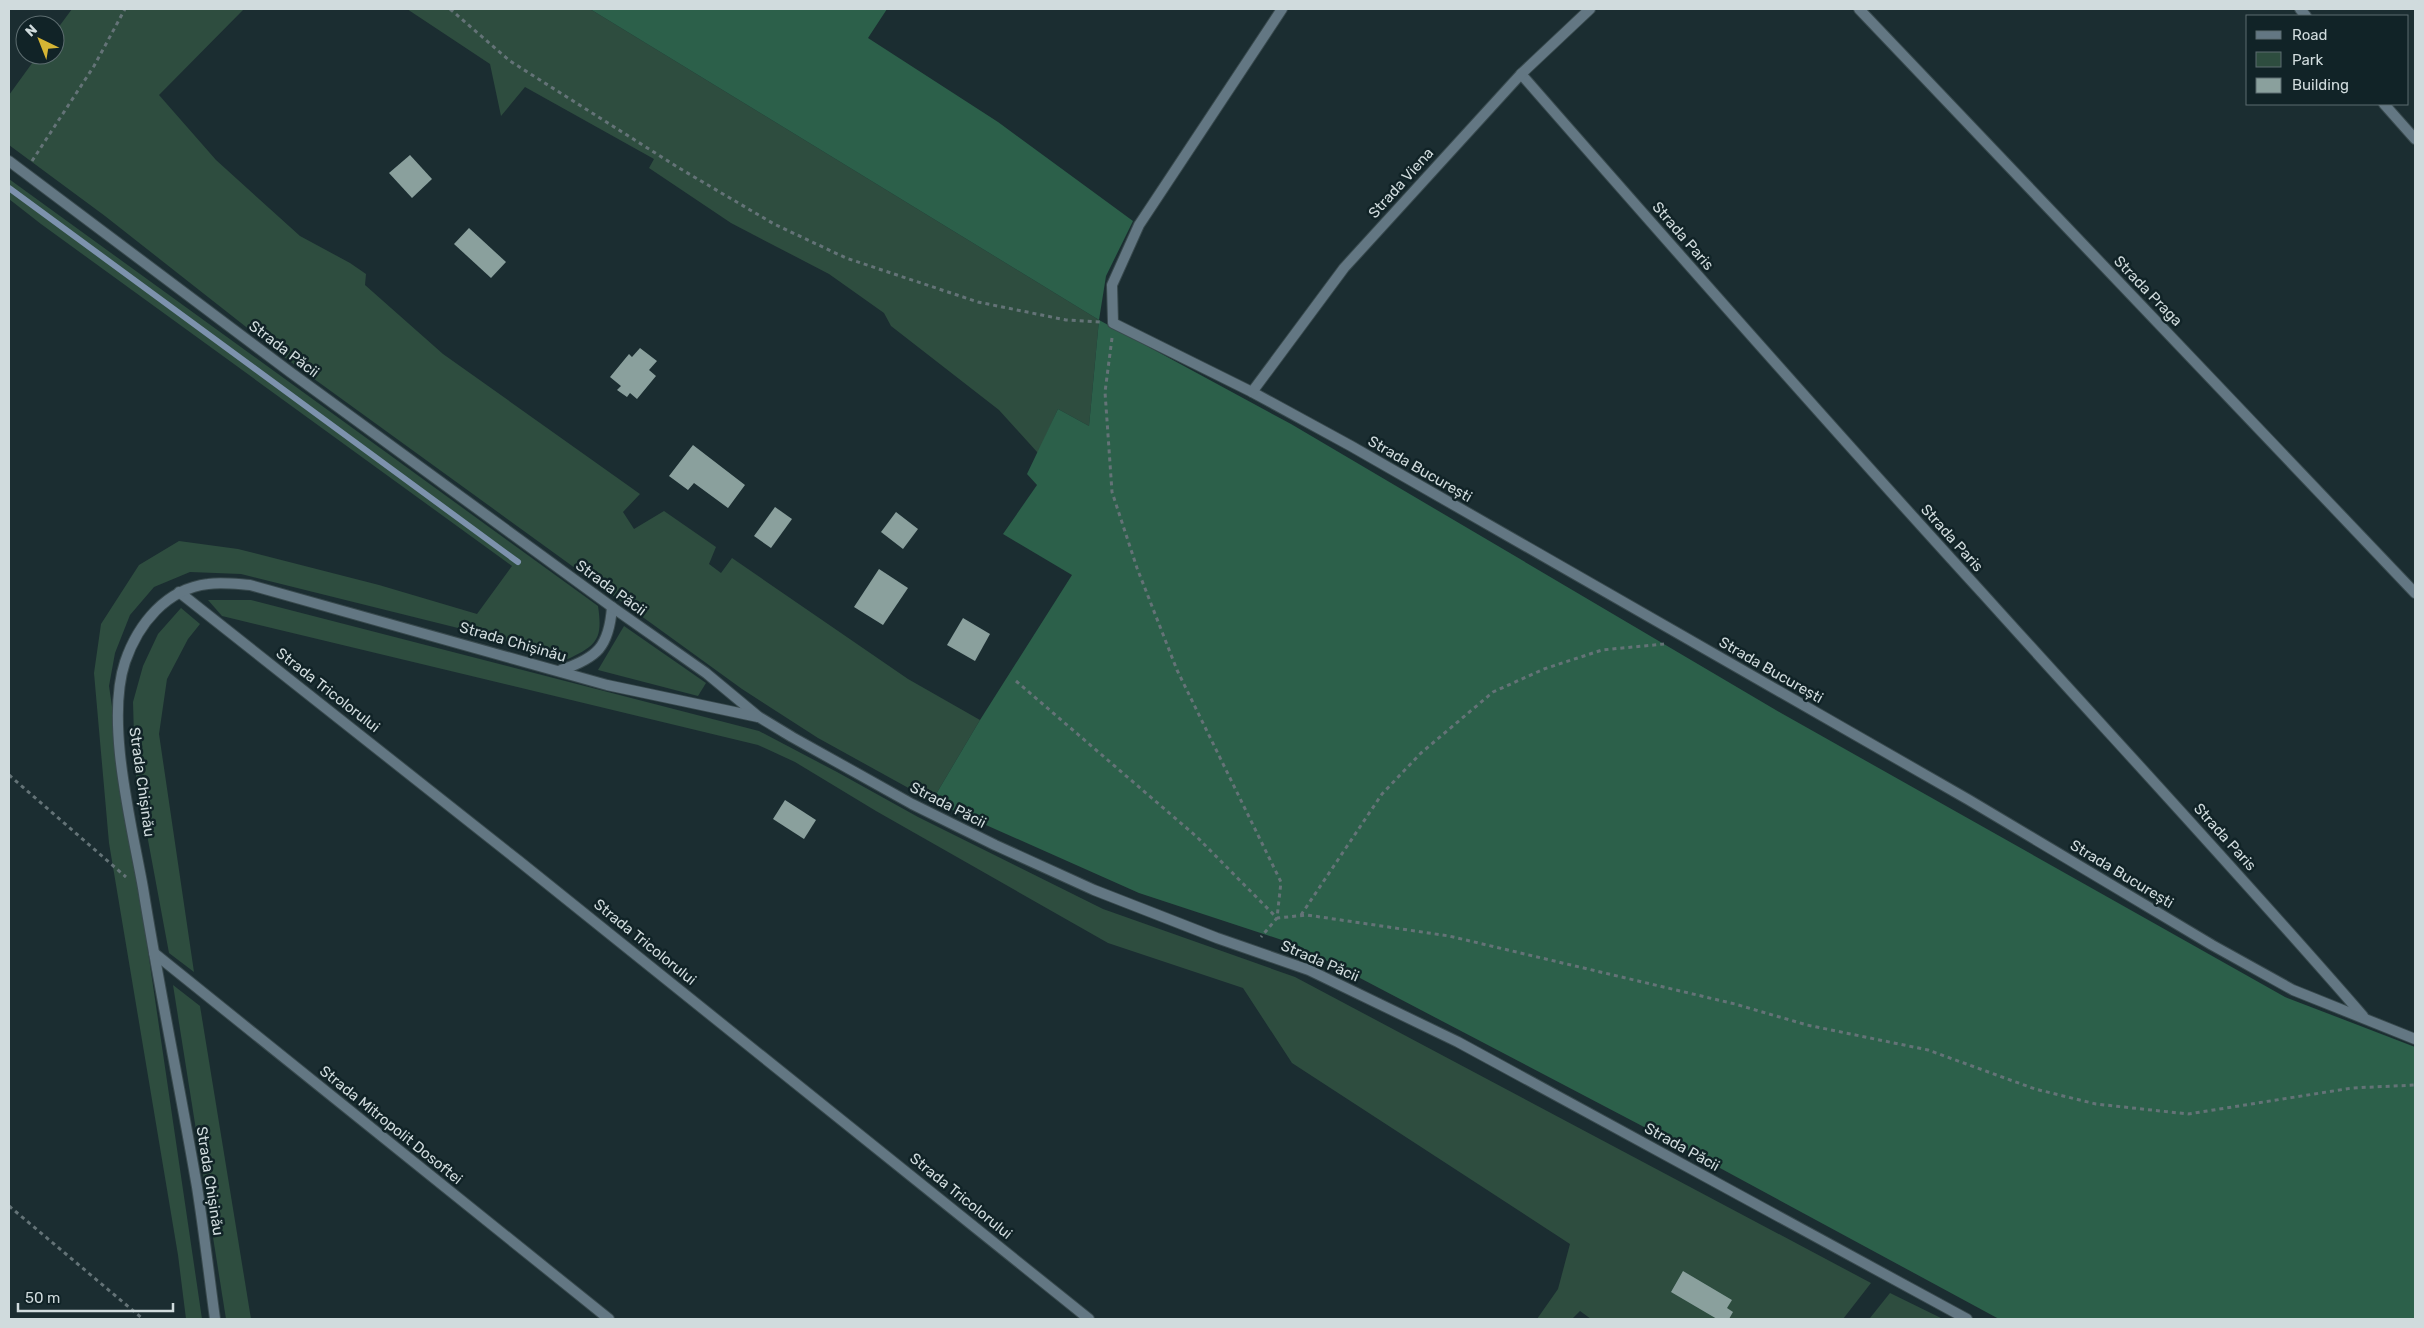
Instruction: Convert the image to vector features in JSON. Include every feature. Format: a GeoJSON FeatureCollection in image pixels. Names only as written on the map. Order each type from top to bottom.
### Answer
{"type":"FeatureCollection","features":[{"type":"Feature","properties":{"kind":"street"},"geometry":{"type":"LineString","coordinates":[[1113,323],[1112,285],[1139,226],[1282,9]]}},
{"type":"Feature","properties":{"kind":"street","name":"Strada Viena"},"geometry":{"type":"LineString","coordinates":[[1252,392],[1344,268],[1521,74],[1590,9]]}},
{"type":"Feature","properties":{"kind":"street","name":"Strada Praga"},"geometry":{"type":"LineString","coordinates":[[1859,9],[2415,593]]}},
{"type":"Feature","properties":{"kind":"street","name":"Strada Paris"},"geometry":{"type":"LineString","coordinates":[[1521,74],[1983,595],[2282,923],[2365,1019]]}},
{"type":"Feature","properties":{"kind":"street"},"geometry":{"type":"LineString","coordinates":[[2385,105],[2415,140]]}},
{"type":"Feature","properties":{"kind":"street","name":"Strada Păcii"},"geometry":{"type":"LineString","coordinates":[[9,160],[298,378],[612,607],[706,673],[759,717],[912,804],[995,845],[1094,890],[1309,970],[1458,1042],[1967,1319]]}},
{"type":"Feature","properties":{"kind":"street","name":"Strada București"},"geometry":{"type":"LineString","coordinates":[[1113,323],[1252,392],[1960,795],[2212,945],[2293,990],[2415,1039]]}},
{"type":"Feature","properties":{"kind":"street","name":"Strada Chișinău"},"geometry":{"type":"LineString","coordinates":[[215,1319],[197,1189],[143,892],[119,744],[119,706],[125,663],[138,633],[153,612],[179,592],[208,584],[250,585],[607,684],[759,717]]}},
{"type":"Feature","properties":{"kind":"street","name":"Strada Tricolorului"},"geometry":{"type":"LineString","coordinates":[[179,592],[535,873],[1089,1319]]}},
{"type":"Feature","properties":{"kind":"street"},"geometry":{"type":"LineString","coordinates":[[561,670],[585,662],[603,646],[610,628],[612,607]]}},
{"type":"Feature","properties":{"kind":"street","name":"Strada Mitropolit Dosoftei"},"geometry":{"type":"LineString","coordinates":[[154,953],[609,1319]]}},
{"type":"Feature","properties":{"kind":"path"},"geometry":{"type":"LineString","coordinates":[[24,172],[94,66],[125,9]]}},
{"type":"Feature","properties":{"kind":"path"},"geometry":{"type":"LineString","coordinates":[[450,9],[510,61],[774,224],[846,258],[978,302],[1066,320],[1113,323],[1105,392],[1112,492],[1138,568],[1177,670],[1281,882],[1277,918],[1251,949]]}},
{"type":"Feature","properties":{"kind":"path"},"geometry":{"type":"LineString","coordinates":[[1301,916],[1382,794],[1421,753],[1493,692],[1544,669],[1602,650],[1665,644]]}},
{"type":"Feature","properties":{"kind":"path"},"geometry":{"type":"LineString","coordinates":[[1016,681],[1197,837],[1277,918]]}},
{"type":"Feature","properties":{"kind":"path"},"geometry":{"type":"LineString","coordinates":[[9,775],[143,892]]}},
{"type":"Feature","properties":{"kind":"path"},"geometry":{"type":"LineString","coordinates":[[1277,918],[1301,916],[1449,936],[1735,1004],[1808,1025],[1928,1050],[2035,1089],[2096,1104],[2188,1114],[2352,1088],[2415,1085]]}},
{"type":"Feature","properties":{"kind":"path"},"geometry":{"type":"LineString","coordinates":[[9,1206],[143,1319]]}},
{"type":"Feature","properties":{"kind":"green space"},"geometry":{"type":"Polygon","coordinates":[[[72,9],[244,9],[159,95],[216,160],[300,236],[350,263],[366,274],[365,285],[443,354],[640,494],[623,512],[634,529],[664,511],[716,547],[709,564],[721,573],[732,558],[908,679],[980,720],[932,801],[818,738],[742,689],[288,360],[105,216],[9,145],[9,95],[31,65],[65,65],[65,18],[72,9]]]}},
{"type":"Feature","properties":{"kind":"green space"},"geometry":{"type":"Polygon","coordinates":[[[407,9],[590,9],[1099,320],[1089,426],[1058,409],[1038,453],[999,410],[891,326],[884,313],[829,274],[731,223],[649,168],[654,159],[525,87],[501,116],[490,64],[407,9]]]}},
{"type":"Feature","properties":{"kind":"green space"},"geometry":{"type":"Polygon","coordinates":[[[590,9],[887,9],[868,38],[998,122],[1133,221],[1106,276],[1099,320],[590,9]]]}},
{"type":"Feature","properties":{"kind":"green space"},"geometry":{"type":"Polygon","coordinates":[[[9,179],[598,606],[600,626],[596,640],[592,645],[568,659],[470,631],[241,574],[190,572],[154,587],[130,615],[115,653],[109,686],[202,1319],[186,1319],[178,1255],[109,843],[94,673],[101,624],[139,565],[179,541],[238,549],[379,585],[477,614],[512,566],[41,224],[9,199],[9,179]]]}},
{"type":"Feature","properties":{"kind":"green space"},"geometry":{"type":"Polygon","coordinates":[[[1099,320],[1291,424],[1781,713],[2285,997],[2415,1047],[2415,1319],[1999,1319],[1646,1128],[1297,945],[1139,893],[932,801],[980,720],[1072,575],[1003,534],[1037,485],[1027,474],[1058,409],[1089,426],[1099,320]]]}},
{"type":"Feature","properties":{"kind":"green space"},"geometry":{"type":"Polygon","coordinates":[[[208,600],[251,600],[759,731],[918,817],[1103,909],[1295,977],[1871,1283],[1843,1319],[1591,1319],[1580,1311],[1572,1319],[1537,1319],[1558,1289],[1570,1244],[1292,1063],[1243,988],[1108,943],[876,811],[795,762],[758,745],[222,616],[208,600]]]}},
{"type":"Feature","properties":{"kind":"green space"},"geometry":{"type":"Polygon","coordinates":[[[181,608],[200,624],[188,639],[167,679],[159,734],[194,972],[169,953],[135,770],[133,702],[143,666],[158,634],[181,608]]]}},
{"type":"Feature","properties":{"kind":"green space"},"geometry":{"type":"Polygon","coordinates":[[[624,626],[706,683],[698,696],[598,670],[624,626]]]}},
{"type":"Feature","properties":{"kind":"green space"},"geometry":{"type":"Polygon","coordinates":[[[173,985],[200,1006],[251,1319],[226,1319],[173,985]]]}},
{"type":"Feature","properties":{"kind":"green space"},"geometry":{"type":"Polygon","coordinates":[[[1890,1293],[1943,1319],[1870,1318],[1890,1293]]]}},
{"type":"Feature","properties":{"kind":"building"},"geometry":{"type":"Polygon","coordinates":[[[410,155],[432,179],[412,198],[389,173],[410,155]]]}},
{"type":"Feature","properties":{"kind":"building"},"geometry":{"type":"Polygon","coordinates":[[[469,228],[506,262],[491,278],[454,244],[469,228]]]}},
{"type":"Feature","properties":{"kind":"building"},"geometry":{"type":"Polygon","coordinates":[[[640,348],[657,361],[649,370],[656,376],[637,399],[630,393],[627,397],[617,390],[621,386],[610,377],[629,354],[632,357],[640,348]]]}},
{"type":"Feature","properties":{"kind":"building"},"geometry":{"type":"Polygon","coordinates":[[[693,445],[745,485],[728,508],[694,483],[688,490],[669,476],[693,445]]]}},
{"type":"Feature","properties":{"kind":"building"},"geometry":{"type":"Polygon","coordinates":[[[775,507],[792,519],[771,548],[754,536],[775,507]]]}},
{"type":"Feature","properties":{"kind":"building"},"geometry":{"type":"Polygon","coordinates":[[[896,512],[918,529],[903,549],[881,532],[896,512]]]}},
{"type":"Feature","properties":{"kind":"building"},"geometry":{"type":"Polygon","coordinates":[[[879,569],[908,588],[883,625],[854,607],[879,569]]]}},
{"type":"Feature","properties":{"kind":"building"},"geometry":{"type":"Polygon","coordinates":[[[963,618],[990,634],[975,661],[947,645],[963,618]]]}},
{"type":"Feature","properties":{"kind":"building"},"geometry":{"type":"Polygon","coordinates":[[[785,800],[816,820],[804,839],[773,819],[785,800]]]}},
{"type":"Feature","properties":{"kind":"building"},"geometry":{"type":"Polygon","coordinates":[[[1683,1271],[1732,1300],[1727,1308],[1733,1312],[1729,1319],[1717,1319],[1671,1292],[1683,1271]]]}},
{"type":"Feature","properties":{"kind":"waterway"},"geometry":{"type":"LineString","coordinates":[[9,188],[518,562]]}}]}
